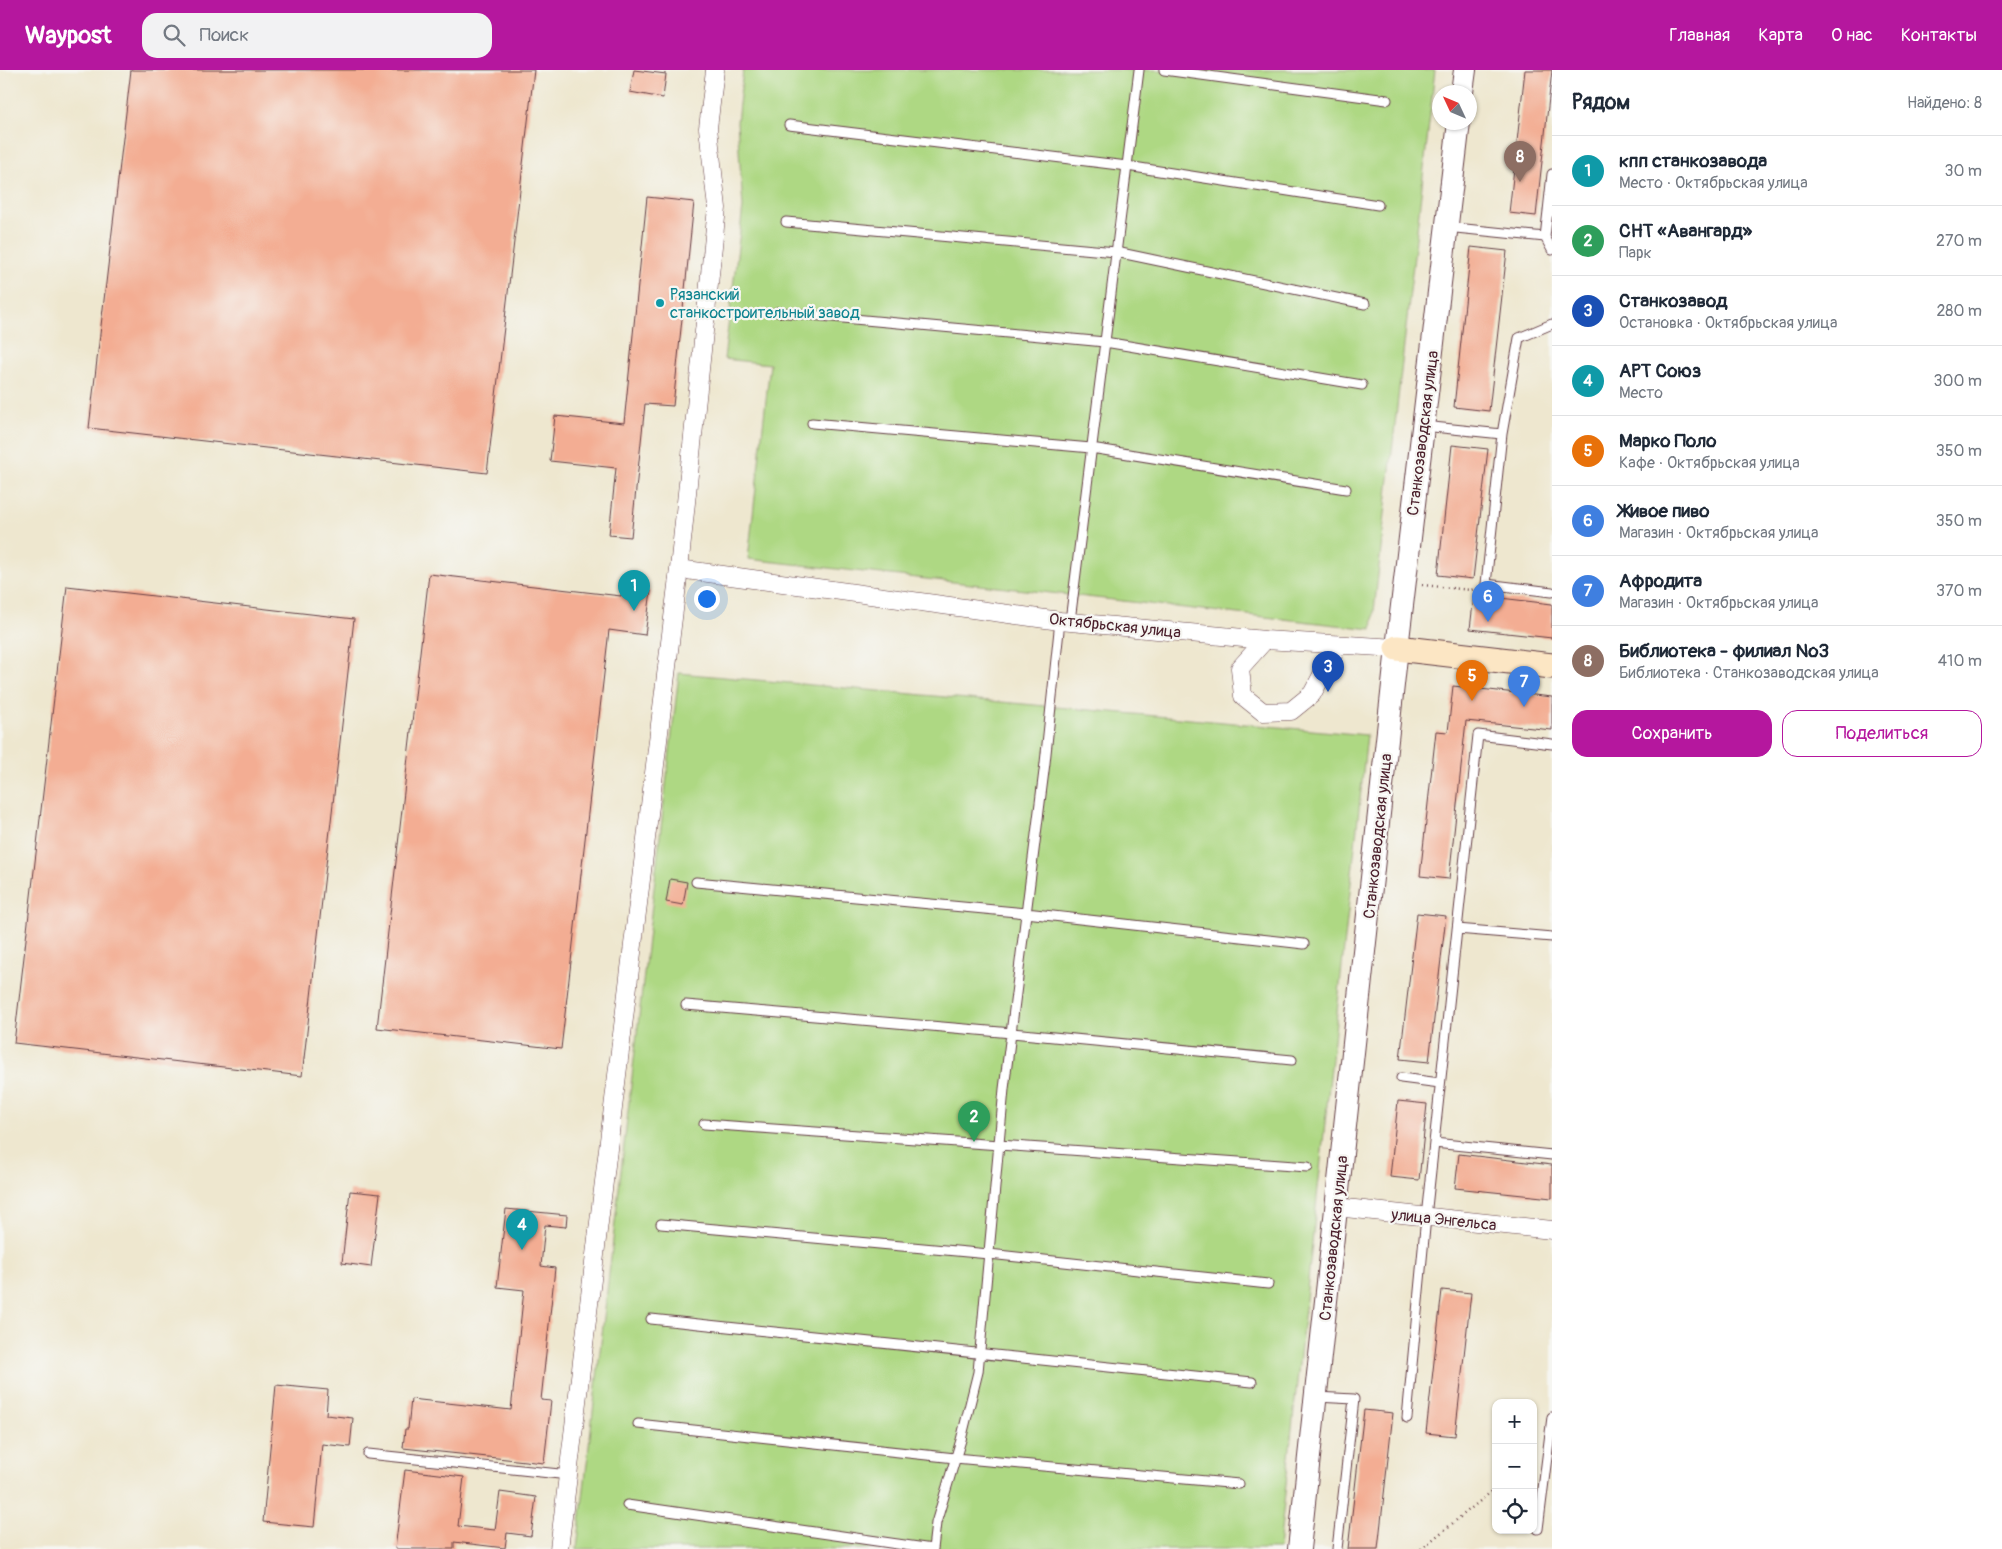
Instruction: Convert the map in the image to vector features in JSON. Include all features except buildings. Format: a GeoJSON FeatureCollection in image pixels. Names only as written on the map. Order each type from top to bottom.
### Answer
{"type":"FeatureCollection","features":[{"type":"Feature","properties":{"kind":"main road","name":"Октябрьская улица"},"geometry":{"type":"LineString","coordinates":[[1397,648],[1552,666]]}},
{"type":"Feature","properties":{"kind":"street"},"geometry":{"type":"LineString","coordinates":[[558,1549],[569,1475],[679,569],[717,208],[708,128],[715,70]]}},
{"type":"Feature","properties":{"kind":"street"},"geometry":{"type":"LineString","coordinates":[[1463,85],[1465,70]]}},
{"type":"Feature","properties":{"kind":"street","name":"Станкозаводская улица"},"geometry":{"type":"LineString","coordinates":[[1298,1549],[1397,648],[1457,130]]}},
{"type":"Feature","properties":{"kind":"street","name":"Октябрьская улица"},"geometry":{"type":"LineString","coordinates":[[679,569],[1065,621],[1265,640],[1397,648]]}},
{"type":"Feature","properties":{"kind":"street"},"geometry":{"type":"LineString","coordinates":[[1265,640],[1240,668],[1243,696],[1263,712],[1291,711],[1312,694],[1338,645]]}},
{"type":"Feature","properties":{"kind":"street","name":"улица Энгельса"},"geometry":{"type":"LineString","coordinates":[[1336,1207],[1552,1230]]}},
{"type":"Feature","properties":{"kind":"lane"},"geometry":{"type":"LineString","coordinates":[[626,1505],[933,1549],[936,1523],[978,1372],[999,1144],[1026,913],[1065,621],[1092,448],[1139,70]]}},
{"type":"Feature","properties":{"kind":"lane"},"geometry":{"type":"LineString","coordinates":[[1164,70],[1387,100]]}},
{"type":"Feature","properties":{"kind":"lane"},"geometry":{"type":"LineString","coordinates":[[789,125],[1127,166],[1378,205]]}},
{"type":"Feature","properties":{"kind":"lane"},"geometry":{"type":"LineString","coordinates":[[1552,174],[1550,212],[1545,236],[1552,250]]}},
{"type":"Feature","properties":{"kind":"lane"},"geometry":{"type":"LineString","coordinates":[[786,222],[1116,252],[1365,304]]}},
{"type":"Feature","properties":{"kind":"lane"},"geometry":{"type":"LineString","coordinates":[[1446,227],[1545,236]]}},
{"type":"Feature","properties":{"kind":"lane"},"geometry":{"type":"LineString","coordinates":[[777,312],[1105,342],[1362,385]]}},
{"type":"Feature","properties":{"kind":"lane"},"geometry":{"type":"LineString","coordinates":[[1552,324],[1519,338],[1502,434],[1486,584],[1552,592]]}},
{"type":"Feature","properties":{"kind":"lane"},"geometry":{"type":"LineString","coordinates":[[812,423],[1092,448],[1346,489]]}},
{"type":"Feature","properties":{"kind":"lane"},"geometry":{"type":"LineString","coordinates":[[1423,426],[1502,434]]}},
{"type":"Feature","properties":{"kind":"lane"},"geometry":{"type":"LineString","coordinates":[[1407,1418],[1440,1082],[1478,735],[1552,744]]}},
{"type":"Feature","properties":{"kind":"lane"},"geometry":{"type":"LineString","coordinates":[[696,882],[1026,913],[1304,944]]}},
{"type":"Feature","properties":{"kind":"lane"},"geometry":{"type":"LineString","coordinates":[[1457,929],[1552,937]]}},
{"type":"Feature","properties":{"kind":"lane"},"geometry":{"type":"LineString","coordinates":[[686,1005],[1012,1033],[1292,1060]]}},
{"type":"Feature","properties":{"kind":"lane"},"geometry":{"type":"LineString","coordinates":[[1401,1078],[1440,1082]]}},
{"type":"Feature","properties":{"kind":"lane"},"geometry":{"type":"LineString","coordinates":[[704,1124],[1308,1167]]}},
{"type":"Feature","properties":{"kind":"lane"},"geometry":{"type":"LineString","coordinates":[[1434,1143],[1552,1156]]}},
{"type":"Feature","properties":{"kind":"lane"},"geometry":{"type":"LineString","coordinates":[[660,1224],[989,1254],[1268,1284]]}},
{"type":"Feature","properties":{"kind":"lane"},"geometry":{"type":"LineString","coordinates":[[651,1319],[1252,1382]]}},
{"type":"Feature","properties":{"kind":"lane"},"geometry":{"type":"LineString","coordinates":[[1315,1397],[1354,1399],[1337,1549]]}},
{"type":"Feature","properties":{"kind":"lane"},"geometry":{"type":"LineString","coordinates":[[1538,1529],[1552,1417]]}},
{"type":"Feature","properties":{"kind":"lane"},"geometry":{"type":"LineString","coordinates":[[638,1424],[955,1458],[1239,1484]]}},
{"type":"Feature","properties":{"kind":"lane"},"geometry":{"type":"LineString","coordinates":[[368,1454],[569,1475]]}},
{"type":"Feature","properties":{"kind":"path"},"geometry":{"type":"LineString","coordinates":[[1405,583],[1471,590],[1486,584]]}},
{"type":"Feature","properties":{"kind":"path"},"geometry":{"type":"LineString","coordinates":[[1421,1549],[1495,1489]]}},
{"type":"Feature","properties":{"kind":"green space"},"geometry":{"type":"Polygon","coordinates":[[[743,70],[1435,70],[1372,629],[748,559],[770,364],[724,359],[743,207],[737,122],[743,70]]]}},
{"type":"Feature","properties":{"kind":"green space"},"geometry":{"type":"Polygon","coordinates":[[[679,673],[1367,735],[1279,1549],[577,1549],[679,673]]]}},
{"type":"Feature","properties":{"kind":"place","name":"Библиотека - филиал №3"},"geometry":{"type":"Point","coordinates":[1520,182]}},
{"type":"Feature","properties":{"kind":"place","name":"Рязанский станкостроительный завод"},"geometry":{"type":"Point","coordinates":[660,303]}},
{"type":"Feature","properties":{"kind":"place","name":"кпп станкозавода"},"geometry":{"type":"Point","coordinates":[634,611]}},
{"type":"Feature","properties":{"kind":"place","name":"Живое пиво"},"geometry":{"type":"Point","coordinates":[1488,622]}},
{"type":"Feature","properties":{"kind":"place","name":"Станкозавод"},"geometry":{"type":"Point","coordinates":[1328,692]}},
{"type":"Feature","properties":{"kind":"place","name":"Марко Поло"},"geometry":{"type":"Point","coordinates":[1472,701]}},
{"type":"Feature","properties":{"kind":"place","name":"Афродита"},"geometry":{"type":"Point","coordinates":[1524,707]}},
{"type":"Feature","properties":{"kind":"place","name":"СНТ «Авангард»"},"geometry":{"type":"Point","coordinates":[974,1142]}},
{"type":"Feature","properties":{"kind":"place","name":"АРТ Союз"},"geometry":{"type":"Point","coordinates":[522,1250]}}]}
